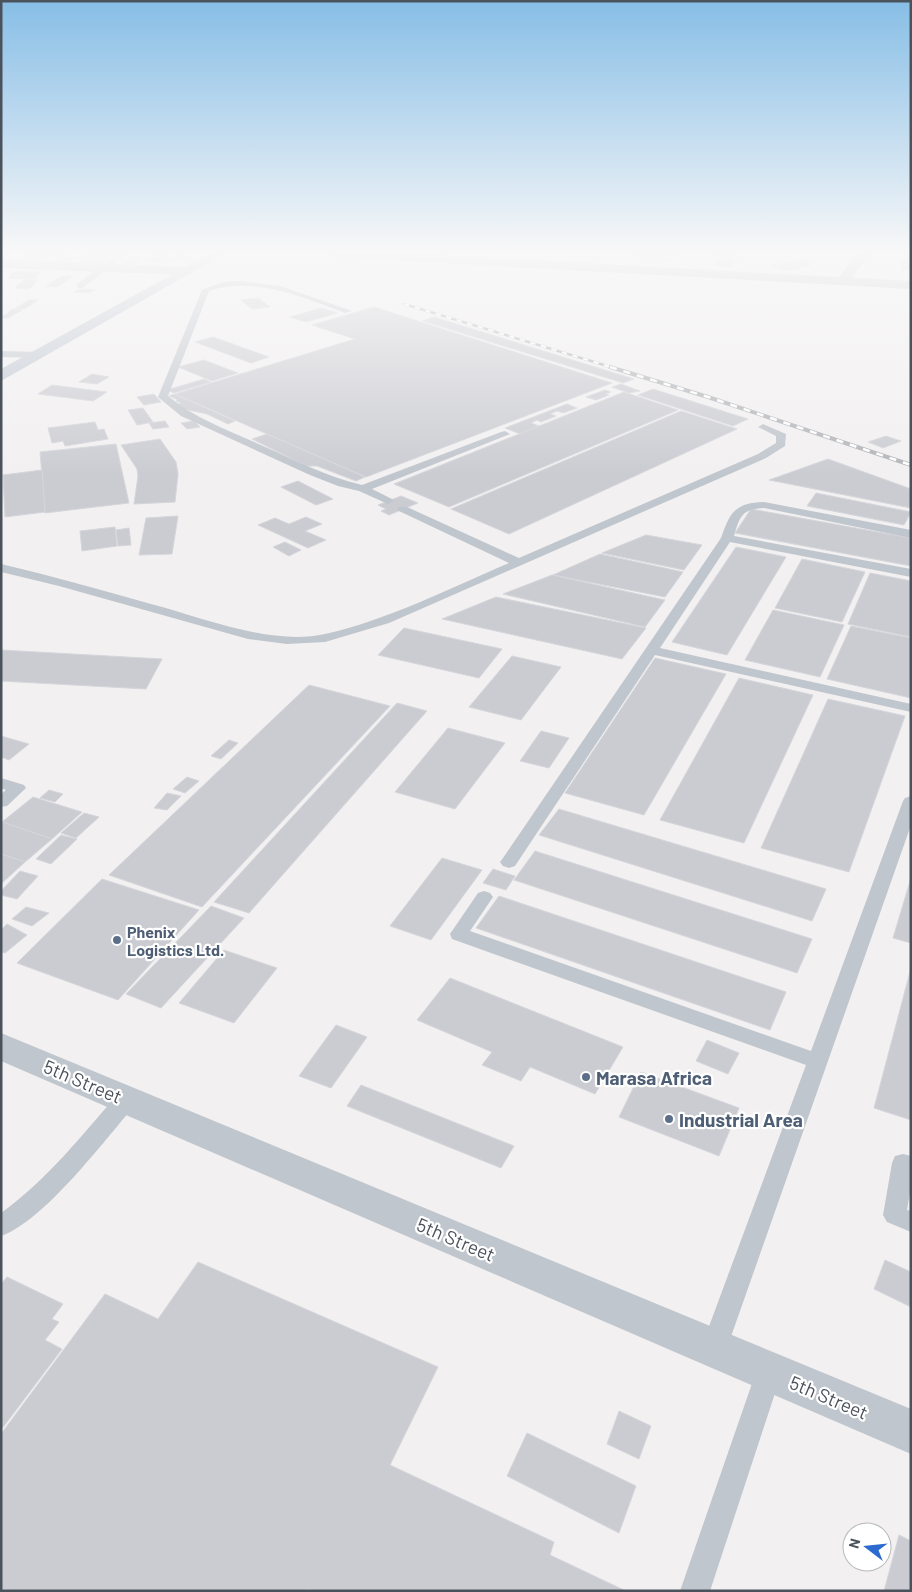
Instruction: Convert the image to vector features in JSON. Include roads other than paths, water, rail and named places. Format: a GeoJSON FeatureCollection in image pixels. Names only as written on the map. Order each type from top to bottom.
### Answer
{"type":"FeatureCollection","features":[{"type":"Feature","properties":{"kind":"main road"},"geometry":{"type":"LineString","coordinates":[[1,376],[89,327]]}},
{"type":"Feature","properties":{"kind":"street","name":"5th Street"},"geometry":{"type":"LineString","coordinates":[[1,1046],[911,1432]]}},
{"type":"Feature","properties":{"kind":"lane"},"geometry":{"type":"LineString","coordinates":[[191,327],[163,397],[184,414],[314,473],[342,484],[363,489],[388,501]]}},
{"type":"Feature","properties":{"kind":"lane"},"geometry":{"type":"LineString","coordinates":[[1,354],[40,355]]}},
{"type":"Feature","properties":{"kind":"lane"},"geometry":{"type":"LineString","coordinates":[[1,568],[63,583],[248,635],[287,640],[325,638],[384,620],[762,456],[781,444],[781,434],[763,428]]}},
{"type":"Feature","properties":{"kind":"lane"},"geometry":{"type":"LineString","coordinates":[[363,489],[505,434]]}},
{"type":"Feature","properties":{"kind":"lane"},"geometry":{"type":"LineString","coordinates":[[509,862],[727,538],[734,518],[741,509],[748,505],[764,505],[911,534]]}},
{"type":"Feature","properties":{"kind":"lane"},"geometry":{"type":"LineString","coordinates":[[404,509],[519,563]]}},
{"type":"Feature","properties":{"kind":"lane"},"geometry":{"type":"LineString","coordinates":[[727,538],[911,573]]}},
{"type":"Feature","properties":{"kind":"lane"},"geometry":{"type":"LineString","coordinates":[[652,650],[911,708]]}},
{"type":"Feature","properties":{"kind":"lane"},"geometry":{"type":"LineString","coordinates":[[1,783],[18,788],[1,802]]}},
{"type":"Feature","properties":{"kind":"lane"},"geometry":{"type":"LineString","coordinates":[[714,1348],[911,801]]}},
{"type":"Feature","properties":{"kind":"lane"},"geometry":{"type":"LineString","coordinates":[[484,897],[459,934],[817,1061]]}},
{"type":"Feature","properties":{"kind":"lane"},"geometry":{"type":"LineString","coordinates":[[1,1226],[36,1198],[127,1099]]}},
{"type":"Feature","properties":{"kind":"lane"},"geometry":{"type":"LineString","coordinates":[[903,1163],[895,1215],[911,1222]]}},
{"type":"Feature","properties":{"kind":"lane"},"geometry":{"type":"LineString","coordinates":[[695,1591],[769,1372]]}},
{"type":"Feature","properties":{"kind":"railway"},"geometry":{"type":"LineString","coordinates":[[480,327],[614,368]]}},
{"type":"Feature","properties":{"kind":"railway"},"geometry":{"type":"LineString","coordinates":[[610,367],[708,397],[911,465]]}},
{"type":"Feature","properties":{"kind":"place","name":"Phenix Logistics Ltd."},"geometry":{"type":"Point","coordinates":[117,940]}},
{"type":"Feature","properties":{"kind":"place","name":"Marasa Africa"},"geometry":{"type":"Point","coordinates":[586,1077]}},
{"type":"Feature","properties":{"kind":"place","name":"Industrial Area"},"geometry":{"type":"Point","coordinates":[669,1119]}}]}
